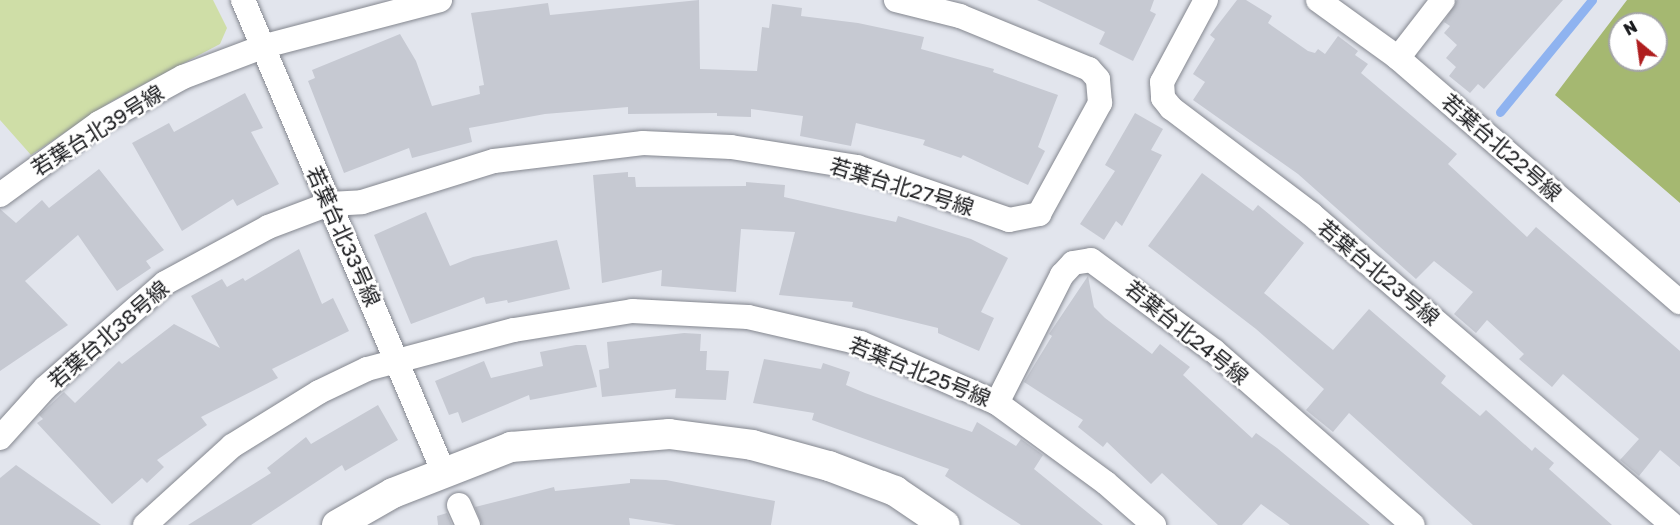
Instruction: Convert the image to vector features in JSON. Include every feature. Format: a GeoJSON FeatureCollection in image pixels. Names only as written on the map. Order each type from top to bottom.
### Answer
{"type":"FeatureCollection","features":[{"type":"Feature","properties":{"kind":"street","name":"若葉台北33号線"},"geometry":{"type":"LineString","coordinates":[[243,0],[265,46],[329,204],[399,359],[444,473]]}},
{"type":"Feature","properties":{"kind":"street"},"geometry":{"type":"LineString","coordinates":[[265,46],[440,0]]}},
{"type":"Feature","properties":{"kind":"street","name":"若葉台北27号線"},"geometry":{"type":"LineString","coordinates":[[329,204],[362,202],[494,161],[643,143],[731,147],[793,155],[856,167],[1009,220],[1039,214],[1100,103],[1098,79],[1089,69],[960,16],[897,0]]}},
{"type":"Feature","properties":{"kind":"street","name":"若葉台北23号線"},"geometry":{"type":"LineString","coordinates":[[1206,0],[1162,82],[1162,98],[1171,108],[1311,214],[1675,525]]}},
{"type":"Feature","properties":{"kind":"street","name":"若葉台北22号線"},"geometry":{"type":"LineString","coordinates":[[1318,0],[1398,58],[1680,302]]}},
{"type":"Feature","properties":{"kind":"street"},"geometry":{"type":"LineString","coordinates":[[1398,58],[1443,0]]}},
{"type":"Feature","properties":{"kind":"street","name":"若葉台北39号線"},"geometry":{"type":"LineString","coordinates":[[0,195],[99,123],[183,77],[265,46]]}},
{"type":"Feature","properties":{"kind":"street","name":"若葉台北38号線"},"geometry":{"type":"LineString","coordinates":[[0,438],[45,388],[165,283],[268,227],[329,204]]}},
{"type":"Feature","properties":{"kind":"street","name":"若葉台北24号線"},"geometry":{"type":"LineString","coordinates":[[997,403],[1062,274],[1074,263],[1091,260],[1214,351],[1413,525]]}},
{"type":"Feature","properties":{"kind":"street","name":"若葉台北25号線"},"geometry":{"type":"LineString","coordinates":[[145,525],[232,446],[270,420],[367,369],[514,330],[632,311],[748,317],[861,343],[997,403],[1106,483],[1154,525]]}},
{"type":"Feature","properties":{"kind":"street"},"geometry":{"type":"LineString","coordinates":[[337,525],[393,493],[511,447],[669,434],[752,445],[829,466],[895,491],[945,525]]}},
{"type":"Feature","properties":{"kind":"street"},"geometry":{"type":"LineString","coordinates":[[1675,525],[1680,522]]}},
{"type":"Feature","properties":{"kind":"green space"},"geometry":{"type":"Polygon","coordinates":[[[0,0],[213,0],[227,28],[220,44],[112,101],[31,155],[0,120],[0,0]]]}},
{"type":"Feature","properties":{"kind":"green space"},"geometry":{"type":"Polygon","coordinates":[[[1627,0],[1680,0],[1680,203],[1555,95],[1608,25],[1608,72],[1668,72],[1668,12],[1618,12],[1627,0]]]}},
{"type":"Feature","properties":{"kind":"building"},"geometry":{"type":"Polygon","coordinates":[[[699,0],[700,69],[757,71],[762,27],[769,28],[772,4],[802,8],[801,16],[858,23],[924,37],[921,49],[994,69],[993,72],[1058,95],[1038,147],[1045,151],[1028,185],[963,155],[961,158],[923,145],[925,140],[856,123],[851,146],[800,136],[803,116],[751,109],[751,117],[717,116],[717,113],[628,114],[628,107],[545,114],[469,128],[472,142],[412,158],[409,148],[344,173],[308,81],[315,78],[312,70],[400,34],[416,61],[432,106],[480,94],[479,86],[484,85],[471,13],[548,3],[550,15],[699,0]]]}},
{"type":"Feature","properties":{"kind":"building"},"geometry":{"type":"Polygon","coordinates":[[[1037,0],[1154,0],[1150,11],[1156,14],[1133,61],[1099,44],[1105,32],[1037,0]]]}},
{"type":"Feature","properties":{"kind":"building"},"geometry":{"type":"Polygon","coordinates":[[[1237,0],[1246,0],[1272,16],[1268,23],[1308,51],[1315,53],[1318,49],[1325,54],[1338,36],[1358,51],[1355,55],[1368,64],[1361,73],[1457,154],[1448,164],[1527,237],[1536,227],[1680,351],[1680,467],[1660,450],[1639,476],[1620,460],[1639,439],[1563,374],[1552,387],[1519,359],[1524,354],[1487,320],[1476,333],[1454,314],[1473,292],[1434,261],[1416,279],[1298,174],[1193,100],[1205,82],[1193,74],[1215,39],[1210,35],[1237,0]]]}},
{"type":"Feature","properties":{"kind":"building"},"geometry":{"type":"Polygon","coordinates":[[[1457,0],[1563,0],[1484,89],[1478,84],[1470,93],[1449,76],[1456,67],[1446,58],[1457,45],[1444,33],[1450,26],[1444,22],[1457,0]]]}},
{"type":"Feature","properties":{"kind":"building"},"geometry":{"type":"Polygon","coordinates":[[[245,93],[263,128],[251,132],[279,184],[237,206],[233,199],[182,231],[132,143],[169,123],[174,132],[245,93]]]}},
{"type":"Feature","properties":{"kind":"building"},"geometry":{"type":"Polygon","coordinates":[[[1135,113],[1163,129],[1151,150],[1162,155],[1122,226],[1116,221],[1104,240],[1080,224],[1115,171],[1105,165],[1135,113]]]}},
{"type":"Feature","properties":{"kind":"building"},"geometry":{"type":"Polygon","coordinates":[[[99,169],[164,250],[146,261],[151,268],[117,291],[78,235],[25,281],[68,325],[0,371],[0,209],[16,223],[42,200],[49,208],[99,169]]]}},
{"type":"Feature","properties":{"kind":"building"},"geometry":{"type":"Polygon","coordinates":[[[628,172],[628,177],[635,177],[636,187],[746,186],[746,182],[785,185],[784,197],[896,222],[898,216],[971,239],[1008,258],[981,312],[994,318],[979,351],[938,333],[938,328],[852,307],[853,302],[779,295],[795,232],[741,229],[736,292],[661,286],[662,270],[602,283],[593,175],[628,172]]]}},
{"type":"Feature","properties":{"kind":"building"},"geometry":{"type":"Polygon","coordinates":[[[1202,173],[1253,211],[1258,205],[1304,243],[1264,293],[1333,350],[1369,309],[1446,376],[1441,383],[1480,416],[1486,410],[1532,451],[1535,447],[1554,463],[1549,469],[1612,525],[1473,525],[1349,413],[1333,432],[1306,410],[1324,389],[1256,329],[1148,246],[1202,173]]]}},
{"type":"Feature","properties":{"kind":"building"},"geometry":{"type":"Polygon","coordinates":[[[426,212],[450,266],[473,257],[557,240],[570,289],[508,303],[507,300],[486,304],[484,297],[411,324],[374,235],[426,212]]]}},
{"type":"Feature","properties":{"kind":"building"},"geometry":{"type":"Polygon","coordinates":[[[299,249],[322,304],[333,298],[349,331],[272,369],[278,378],[201,417],[207,425],[157,460],[164,467],[147,483],[142,478],[112,504],[37,423],[43,419],[39,415],[64,392],[75,403],[119,361],[122,364],[174,324],[220,348],[191,296],[222,279],[227,287],[243,278],[245,281],[299,249]]]}},
{"type":"Feature","properties":{"kind":"building"},"geometry":{"type":"Polygon","coordinates":[[[1088,276],[1094,307],[1105,318],[1152,354],[1160,344],[1190,367],[1183,375],[1252,438],[1256,433],[1277,448],[1370,525],[1290,525],[1261,504],[1242,525],[1218,525],[1162,473],[1151,484],[1107,442],[1103,447],[1078,427],[1083,420],[1024,382],[1052,336],[1049,334],[1088,276]]]}},
{"type":"Feature","properties":{"kind":"building"},"geometry":{"type":"Polygon","coordinates":[[[684,333],[701,334],[700,351],[707,351],[706,370],[729,371],[726,400],[675,398],[676,389],[602,397],[599,370],[609,368],[607,342],[684,333]]]}},
{"type":"Feature","properties":{"kind":"building"},"geometry":{"type":"Polygon","coordinates":[[[586,345],[597,387],[530,400],[529,395],[462,423],[458,412],[449,415],[435,381],[484,361],[491,378],[543,366],[540,352],[586,345]]]}},
{"type":"Feature","properties":{"kind":"building"},"geometry":{"type":"Polygon","coordinates":[[[764,359],[821,369],[823,363],[850,372],[846,385],[865,393],[972,432],[977,422],[1016,446],[1021,439],[1043,455],[1034,469],[1103,525],[1021,525],[945,476],[949,469],[812,420],[814,413],[753,403],[764,359]]]}},
{"type":"Feature","properties":{"kind":"building"},"geometry":{"type":"Polygon","coordinates":[[[378,405],[398,440],[345,471],[342,465],[251,525],[188,525],[271,473],[267,468],[306,437],[311,444],[378,405]]]}},
{"type":"Feature","properties":{"kind":"building"},"geometry":{"type":"Polygon","coordinates":[[[16,465],[101,525],[0,525],[0,478],[16,465]]]}},
{"type":"Feature","properties":{"kind":"building"},"geometry":{"type":"Polygon","coordinates":[[[630,479],[666,480],[775,501],[771,525],[676,525],[629,518],[630,525],[482,525],[475,507],[554,487],[555,491],[630,483],[630,479]]]}},
{"type":"Feature","properties":{"kind":"building"},"geometry":{"type":"Polygon","coordinates":[[[447,513],[452,525],[438,525],[437,516],[447,513]]]}},
{"type":"Feature","properties":{"kind":"waterway"},"geometry":{"type":"LineString","coordinates":[[1500,112],[1592,0]]}}]}
